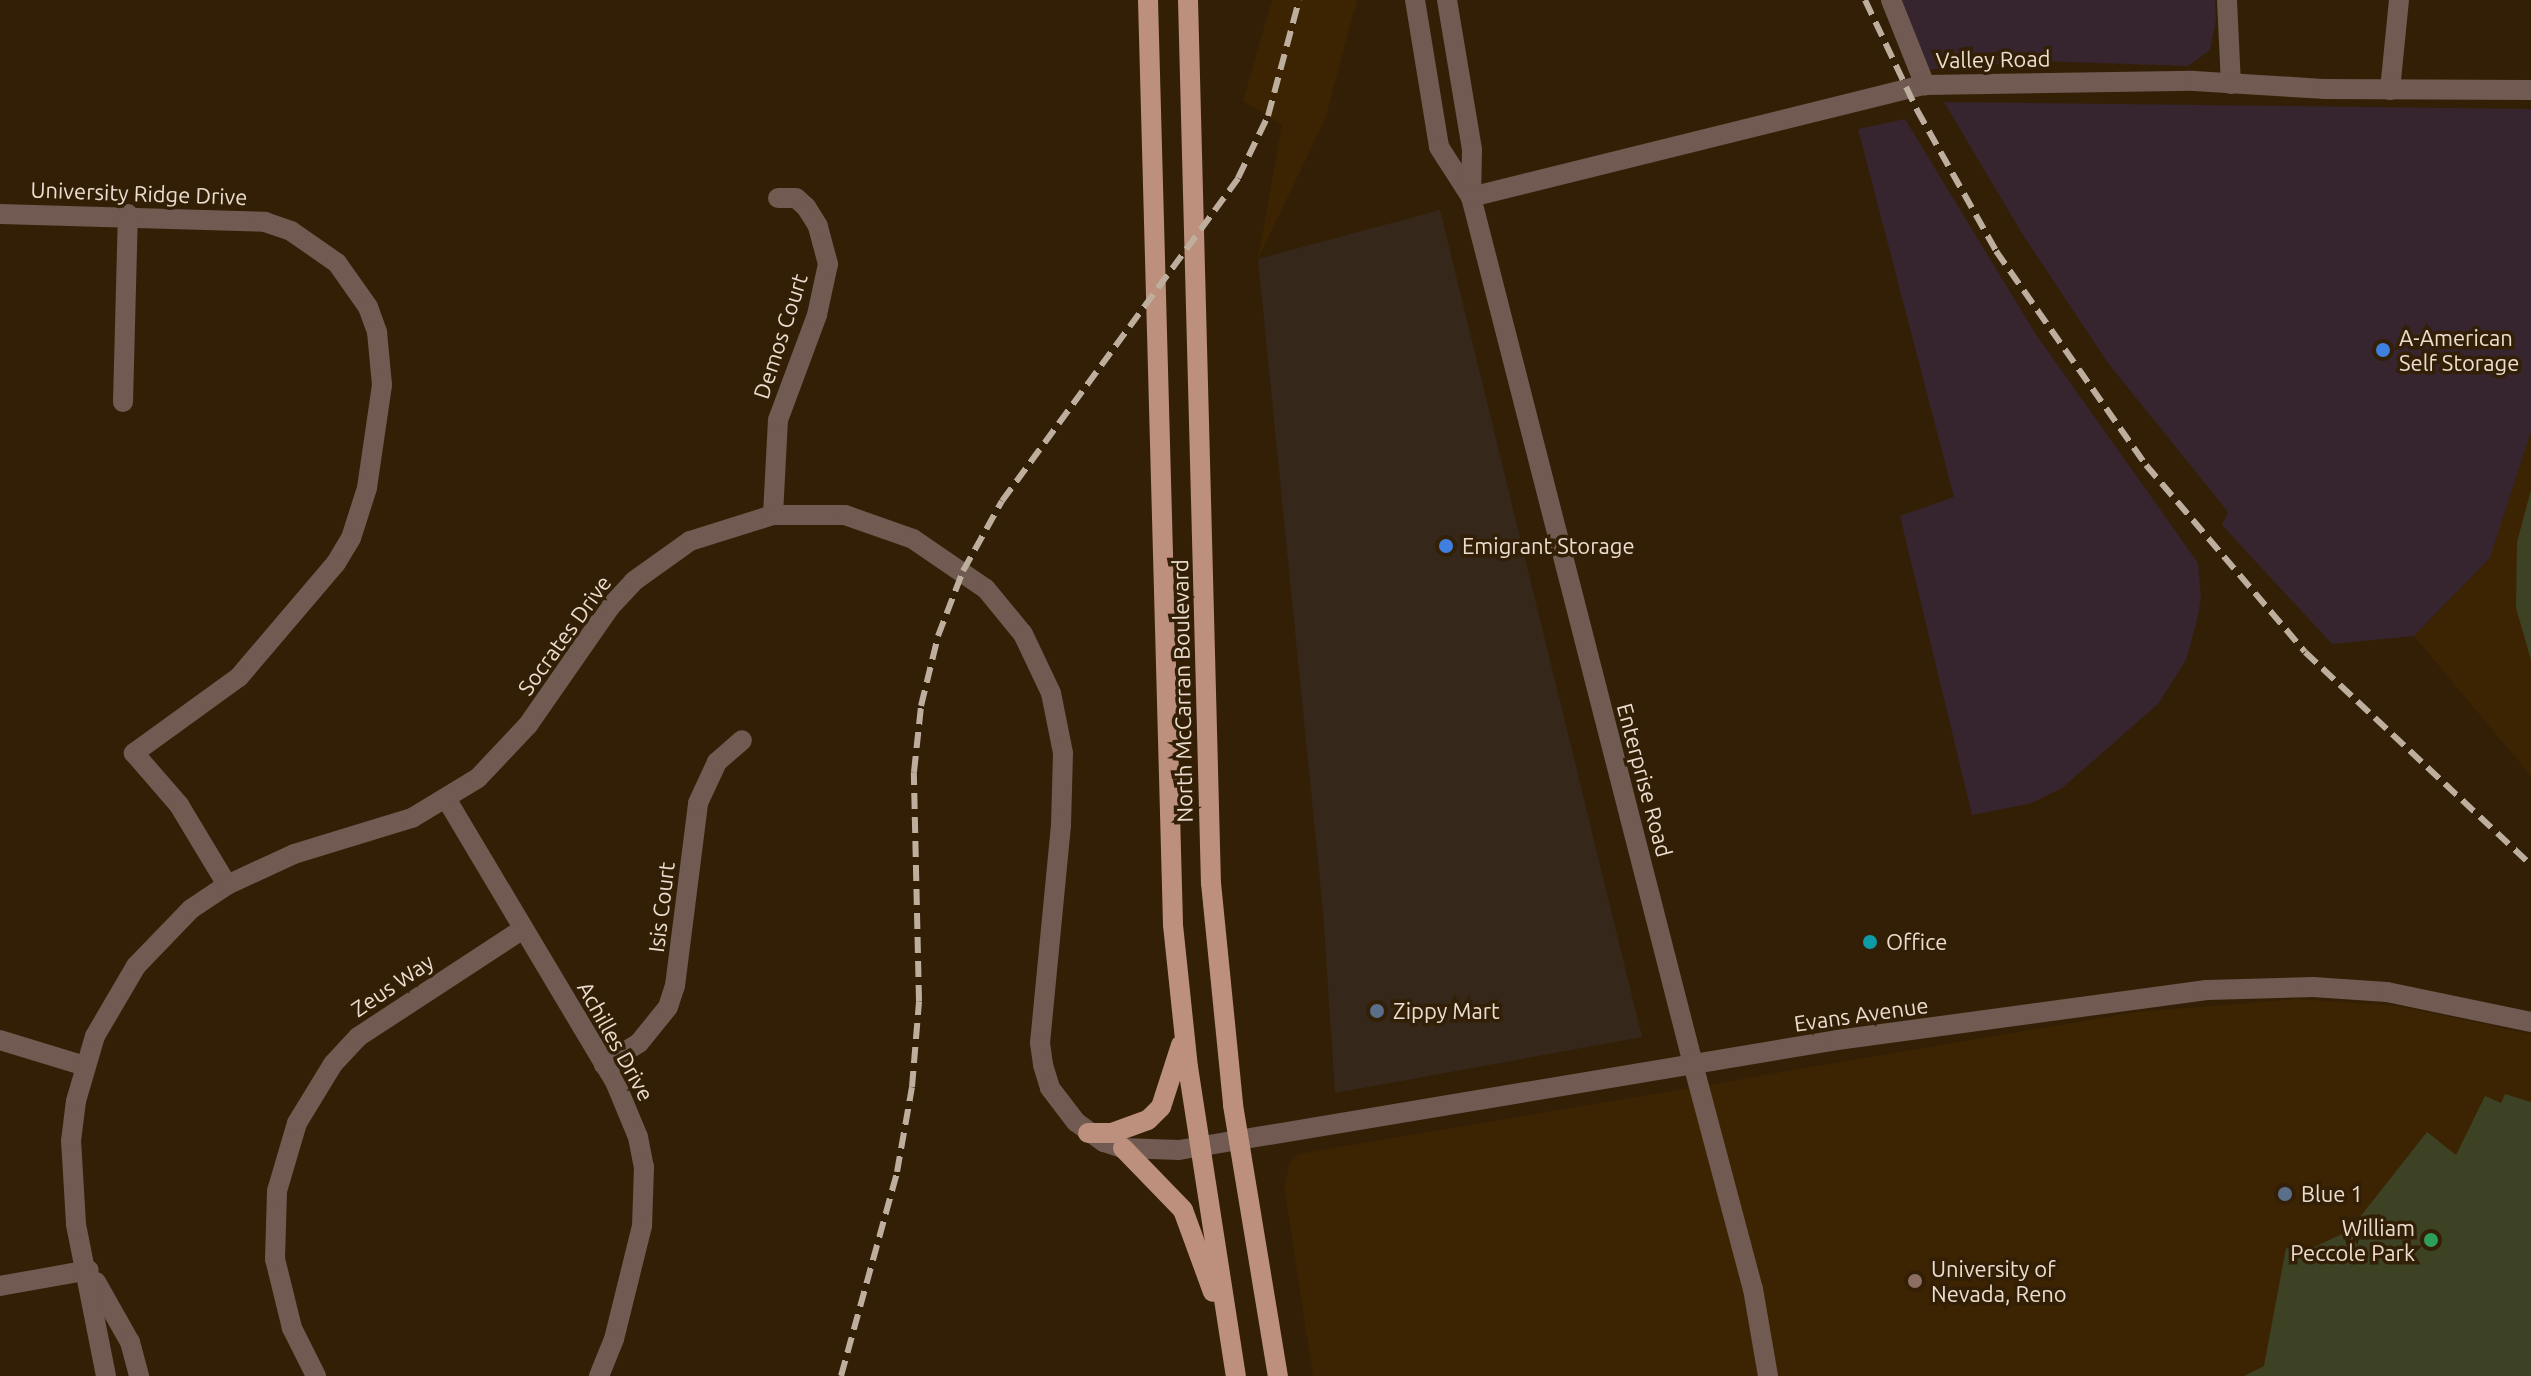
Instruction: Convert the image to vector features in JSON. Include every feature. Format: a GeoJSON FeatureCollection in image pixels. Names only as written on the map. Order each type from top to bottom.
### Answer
{"type":"FeatureCollection","features":[{"type":"Feature","properties":{"kind":"main road","name":"North McCarran Boulevard"},"geometry":{"type":"LineString","coordinates":[[1148,0],[1169,845],[1184,1033],[1236,1376]]}},
{"type":"Feature","properties":{"kind":"main road","name":"North McCarran Boulevard"},"geometry":{"type":"LineString","coordinates":[[1188,0],[1211,883],[1238,1140],[1278,1376]]}},
{"type":"Feature","properties":{"kind":"main road"},"geometry":{"type":"LineString","coordinates":[[1088,1133],[1112,1133],[1148,1120],[1161,1107],[1184,1033]]}},
{"type":"Feature","properties":{"kind":"main road"},"geometry":{"type":"LineString","coordinates":[[1123,1148],[1183,1210],[1231,1341]]}},
{"type":"Feature","properties":{"kind":"street","name":"Enterprise Road"},"geometry":{"type":"LineString","coordinates":[[1415,0],[1439,147],[1471,197]]}},
{"type":"Feature","properties":{"kind":"street","name":"Enterprise Road"},"geometry":{"type":"LineString","coordinates":[[1447,0],[1472,150],[1471,197],[1754,1295],[1768,1376]]}},
{"type":"Feature","properties":{"kind":"street"},"geometry":{"type":"LineString","coordinates":[[1891,0],[1925,85]]}},
{"type":"Feature","properties":{"kind":"street"},"geometry":{"type":"LineString","coordinates":[[2227,0],[2231,84]]}},
{"type":"Feature","properties":{"kind":"street"},"geometry":{"type":"LineString","coordinates":[[2390,90],[2399,0]]}},
{"type":"Feature","properties":{"kind":"street","name":"Valley Road"},"geometry":{"type":"LineString","coordinates":[[1471,197],[1925,85],[2231,84],[2390,90],[2531,90]]}},
{"type":"Feature","properties":{"kind":"street","name":"Demos Court"},"geometry":{"type":"LineString","coordinates":[[773,515],[778,420],[817,315],[828,264],[818,226],[806,207],[796,198],[778,198]]}},
{"type":"Feature","properties":{"kind":"street","name":"University Ridge Drive"},"geometry":{"type":"LineString","coordinates":[[0,214],[238,217],[278,226],[316,245],[337,263],[368,307],[380,345],[382,385],[361,511],[336,563],[239,677],[134,753],[179,805],[227,885]]}},
{"type":"Feature","properties":{"kind":"street"},"geometry":{"type":"LineString","coordinates":[[123,402],[128,214]]}},
{"type":"Feature","properties":{"kind":"street","name":"Socrates Drive"},"geometry":{"type":"LineString","coordinates":[[106,1376],[71,1185],[71,1141],[85,1066],[114,999],[136,966],[191,909],[227,885],[294,854],[412,818],[447,800],[504,754],[634,581],[690,541],[773,515],[845,515],[913,539],[986,589],[1023,634],[1038,663],[1059,720],[1064,788],[1040,1043],[1050,1088],[1088,1133],[1123,1148],[1162,1152],[1200,1146]]}},
{"type":"Feature","properties":{"kind":"street","name":"Isis Court"},"geometry":{"type":"LineString","coordinates":[[604,1065],[639,1043],[668,1007],[675,986],[698,803],[717,762],[742,740]]}},
{"type":"Feature","properties":{"kind":"street","name":"Achilles Drive"},"geometry":{"type":"LineString","coordinates":[[447,800],[604,1065],[638,1137],[645,1196],[618,1325],[599,1376]]}},
{"type":"Feature","properties":{"kind":"street","name":"Zeus Way"},"geometry":{"type":"LineString","coordinates":[[316,1376],[292,1328],[275,1259],[277,1191],[297,1123],[333,1064],[358,1037],[523,929]]}},
{"type":"Feature","properties":{"kind":"street","name":"Evans Avenue"},"geometry":{"type":"LineString","coordinates":[[1200,1146],[1693,1064],[2244,988],[2387,992],[2531,1022]]}},
{"type":"Feature","properties":{"kind":"street"},"geometry":{"type":"LineString","coordinates":[[0,1040],[85,1066]]}},
{"type":"Feature","properties":{"kind":"street"},"geometry":{"type":"LineString","coordinates":[[0,1286],[89,1270]]}},
{"type":"Feature","properties":{"kind":"street","name":"Socrates Drive"},"geometry":{"type":"LineString","coordinates":[[89,1270],[130,1342],[139,1376]]}},
{"type":"Feature","properties":{"kind":"shaded area"},"geometry":{"type":"Polygon","coordinates":[[[1272,0],[1357,0],[1325,119],[1258,259],[1282,125],[1243,101],[1272,0]]]}},
{"type":"Feature","properties":{"kind":"shaded area"},"geometry":{"type":"Polygon","coordinates":[[[1882,0],[2215,0],[2216,19],[2210,50],[2188,66],[2040,61],[1911,71],[1882,0]]]}},
{"type":"Feature","properties":{"kind":"shaded area"},"geometry":{"type":"Polygon","coordinates":[[[1944,102],[2531,109],[2531,432],[2490,558],[2414,636],[2332,644],[2222,525],[2228,512],[2108,363],[2023,235],[1944,102]]]}},
{"type":"Feature","properties":{"kind":"shaded area"},"geometry":{"type":"Polygon","coordinates":[[[1905,119],[2035,333],[2198,563],[2201,599],[2186,660],[2158,704],[2062,788],[2032,803],[1972,815],[1900,516],[1954,497],[1858,129],[1905,119]]]}},
{"type":"Feature","properties":{"kind":"shaded area"},"geometry":{"type":"Polygon","coordinates":[[[1440,210],[1642,1037],[1335,1093],[1323,911],[1258,259],[1440,210]]]}},
{"type":"Feature","properties":{"kind":"shaded area"},"geometry":{"type":"Polygon","coordinates":[[[2531,432],[2531,776],[2414,636],[2490,558],[2531,432]]]}},
{"type":"Feature","properties":{"kind":"shaded area","name":"University of Nevada, Reno"},"geometry":{"type":"Polygon","coordinates":[[[2297,999],[2398,1006],[2531,1034],[2531,1376],[1313,1376],[1284,1186],[1290,1163],[1299,1154],[2136,1012],[2297,999]]]}},
{"type":"Feature","properties":{"kind":"green space"},"geometry":{"type":"Polygon","coordinates":[[[2531,490],[2531,660],[2516,608],[2517,542],[2531,490]]]}},
{"type":"Feature","properties":{"kind":"green space","name":"William Peccole Park"},"geometry":{"type":"Polygon","coordinates":[[[2505,1094],[2531,1102],[2531,1376],[2244,1376],[2264,1366],[2286,1248],[2303,1252],[2349,1231],[2427,1132],[2456,1155],[2485,1096],[2501,1103],[2505,1094]]]}},
{"type":"Feature","properties":{"kind":"railway"},"geometry":{"type":"LineString","coordinates":[[841,1376],[897,1172],[912,1087],[919,1001],[914,772],[921,706],[938,636],[963,571],[1002,501],[1238,178],[1268,116],[1299,0]]}},
{"type":"Feature","properties":{"kind":"railway"},"geometry":{"type":"LineString","coordinates":[[1865,0],[1917,110],[1996,251],[2146,465],[2305,652],[2531,865]]}},
{"type":"Feature","properties":{"kind":"place","name":"A-American Self Storage"},"geometry":{"type":"Point","coordinates":[2383,350]}},
{"type":"Feature","properties":{"kind":"place","name":"Emigrant Storage"},"geometry":{"type":"Point","coordinates":[1446,546]}},
{"type":"Feature","properties":{"kind":"place","name":"Office"},"geometry":{"type":"Point","coordinates":[1870,942]}},
{"type":"Feature","properties":{"kind":"place","name":"Zippy Mart"},"geometry":{"type":"Point","coordinates":[1377,1011]}},
{"type":"Feature","properties":{"kind":"place","name":"Blue 1"},"geometry":{"type":"Point","coordinates":[2285,1194]}},
{"type":"Feature","properties":{"kind":"place","name":"William Peccole Park"},"geometry":{"type":"Point","coordinates":[2431,1240]}},
{"type":"Feature","properties":{"kind":"place","name":"University of Nevada, Reno"},"geometry":{"type":"Point","coordinates":[1915,1281]}}]}
